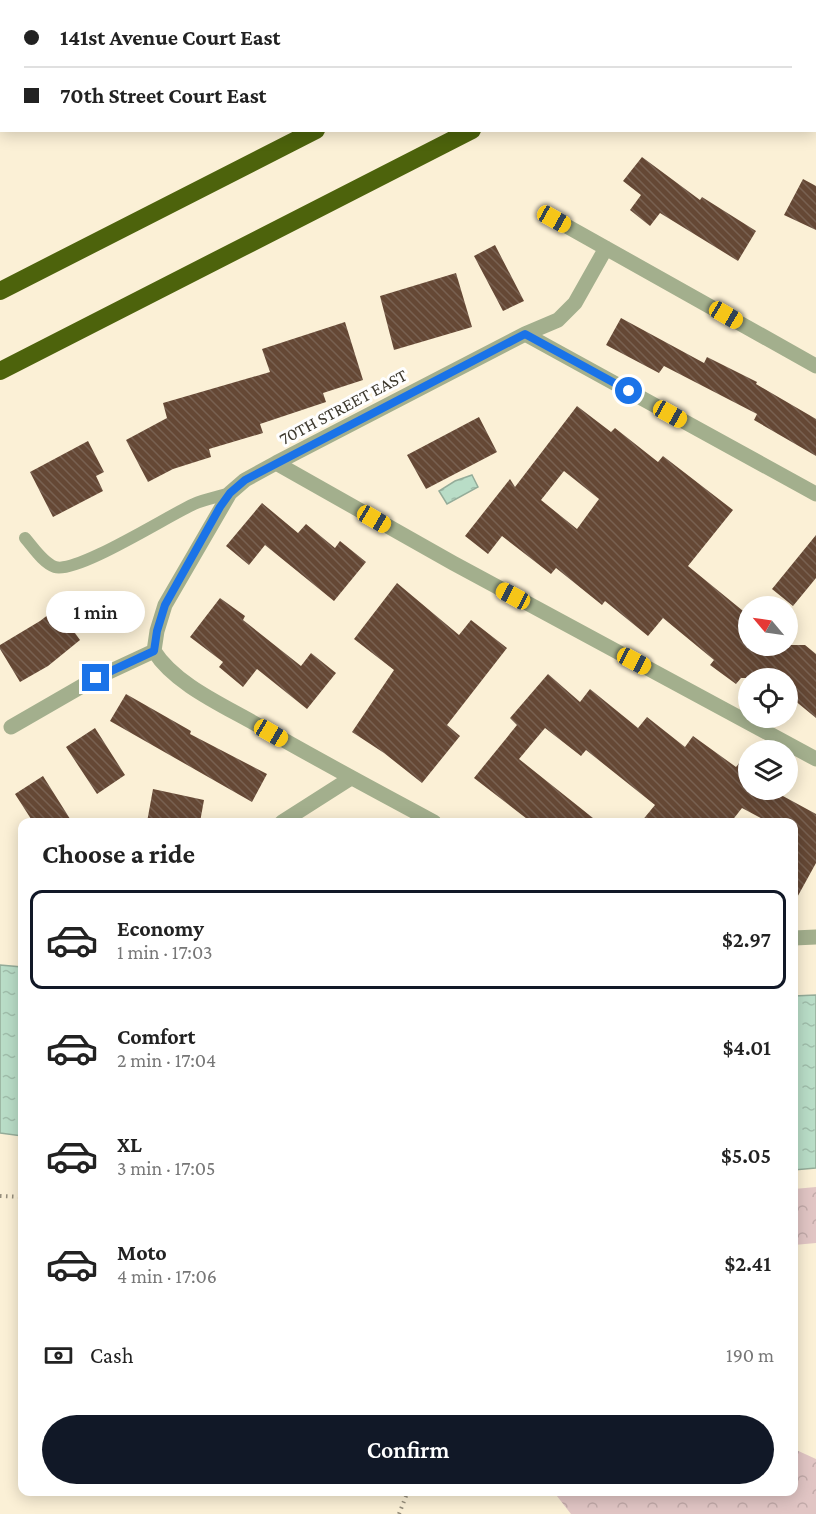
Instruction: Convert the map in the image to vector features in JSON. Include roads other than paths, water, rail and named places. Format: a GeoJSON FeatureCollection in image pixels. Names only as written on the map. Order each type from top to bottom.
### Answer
{"type":"FeatureCollection","features":[{"type":"Feature","properties":{"kind":"highway"},"geometry":{"type":"LineString","coordinates":[[0,291],[312,132]]}},
{"type":"Feature","properties":{"kind":"highway"},"geometry":{"type":"LineString","coordinates":[[0,371],[468,132]]}},
{"type":"Feature","properties":{"kind":"street"},"geometry":{"type":"LineString","coordinates":[[554,219],[816,366]]}},
{"type":"Feature","properties":{"kind":"street","name":"70TH STREET EAST"},"geometry":{"type":"LineString","coordinates":[[154,651],[165,605],[230,493],[245,480],[525,334],[558,320],[575,303],[606,248]]}},
{"type":"Feature","properties":{"kind":"street"},"geometry":{"type":"LineString","coordinates":[[525,334],[816,494]]}},
{"type":"Feature","properties":{"kind":"street"},"geometry":{"type":"LineString","coordinates":[[276,464],[453,563],[816,759]]}},
{"type":"Feature","properties":{"kind":"street"},"geometry":{"type":"LineString","coordinates":[[10,727],[96,678],[154,651],[162,664],[211,698],[426,818]]}},
{"type":"Feature","properties":{"kind":"street"},"geometry":{"type":"LineString","coordinates":[[288,818],[351,778]]}},
{"type":"Feature","properties":{"kind":"street"},"geometry":{"type":"LineString","coordinates":[[798,937],[815,935]]}},
{"type":"Feature","properties":{"kind":"lane"},"geometry":{"type":"LineString","coordinates":[[25,537],[44,560],[56,567],[73,565],[194,504],[230,493]]}},
{"type":"Feature","properties":{"kind":"water"},"geometry":{"type":"Polygon","coordinates":[[[472,475],[478,487],[447,504],[439,491],[455,481],[472,475]]]}},
{"type":"Feature","properties":{"kind":"water"},"geometry":{"type":"Polygon","coordinates":[[[0,965],[18,967],[18,1135],[0,1133],[0,965]]]}},
{"type":"Feature","properties":{"kind":"water"},"geometry":{"type":"Polygon","coordinates":[[[816,995],[816,1168],[798,1170],[798,996],[816,995]]]}}]}
